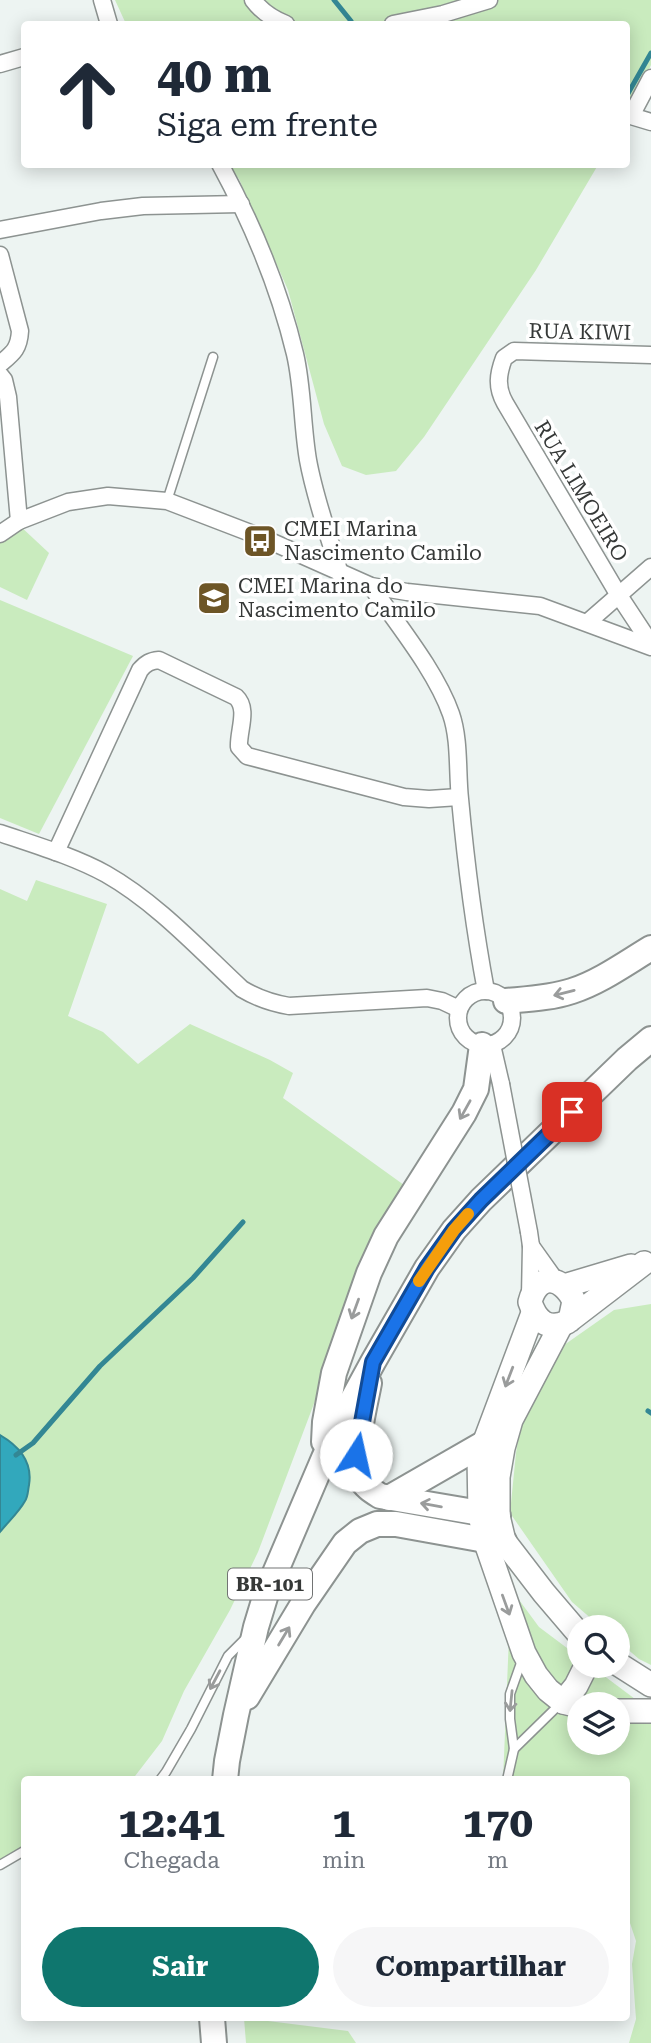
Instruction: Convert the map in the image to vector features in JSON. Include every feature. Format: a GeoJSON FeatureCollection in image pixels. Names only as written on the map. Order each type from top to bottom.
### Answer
{"type":"FeatureCollection","features":[{"type":"Feature","properties":{"kind":"main road"},"geometry":{"type":"LineString","coordinates":[[496,996],[558,995],[573,991],[651,948]]}},
{"type":"Feature","properties":{"kind":"main road","name":"BR-101"},"geometry":{"type":"LineString","coordinates":[[225,1776],[236,1715],[266,1594],[343,1417],[427,1268],[454,1230],[481,1200],[651,1039]]}},
{"type":"Feature","properties":{"kind":"main road"},"geometry":{"type":"LineString","coordinates":[[324,1458],[325,1422],[334,1373],[361,1294],[386,1236],[464,1113],[476,1089],[487,1045]]}},
{"type":"Feature","properties":{"kind":"main road"},"geometry":{"type":"LineString","coordinates":[[373,1362],[356,1455],[358,1475],[367,1487],[380,1496],[489,1515]]}},
{"type":"Feature","properties":{"kind":"main road"},"geometry":{"type":"LineString","coordinates":[[390,1498],[483,1444]]}},
{"type":"Feature","properties":{"kind":"main road"},"geometry":{"type":"LineString","coordinates":[[236,1715],[303,1604],[345,1543],[360,1531],[377,1524],[396,1524],[494,1541]]}},
{"type":"Feature","properties":{"kind":"main road"},"geometry":{"type":"LineString","coordinates":[[212,2021],[214,2043]]}},
{"type":"Feature","properties":{"kind":"street"},"geometry":{"type":"LineString","coordinates":[[102,0],[108,21]]}},
{"type":"Feature","properties":{"kind":"street"},"geometry":{"type":"LineString","coordinates":[[253,0],[260,9],[279,21]]}},
{"type":"Feature","properties":{"kind":"street"},"geometry":{"type":"LineString","coordinates":[[408,21],[489,0]]}},
{"type":"Feature","properties":{"kind":"street"},"geometry":{"type":"LineString","coordinates":[[0,64],[21,58]]}},
{"type":"Feature","properties":{"kind":"street"},"geometry":{"type":"LineString","coordinates":[[651,78],[631,116],[651,122]]}},
{"type":"Feature","properties":{"kind":"street"},"geometry":{"type":"LineString","coordinates":[[222,168],[242,204],[283,308],[296,358],[313,486],[340,574]]}},
{"type":"Feature","properties":{"kind":"street"},"geometry":{"type":"LineString","coordinates":[[0,230],[143,206],[242,204]]}},
{"type":"Feature","properties":{"kind":"street"},"geometry":{"type":"LineString","coordinates":[[0,255],[20,331],[20,343],[0,365]]}},
{"type":"Feature","properties":{"kind":"street","name":"RUA KIWI"},"geometry":{"type":"LineString","coordinates":[[508,354],[520,351],[651,355]]}},
{"type":"Feature","properties":{"kind":"street","name":"RUA LIMOEIRO"},"geometry":{"type":"LineString","coordinates":[[508,354],[504,358],[498,381],[501,397],[651,645]]}},
{"type":"Feature","properties":{"kind":"street"},"geometry":{"type":"LineString","coordinates":[[0,375],[8,397],[19,521]]}},
{"type":"Feature","properties":{"kind":"street"},"geometry":{"type":"LineString","coordinates":[[0,534],[19,521],[68,502],[108,496],[167,501],[261,537],[371,586],[540,606],[651,645]]}},
{"type":"Feature","properties":{"kind":"street"},"geometry":{"type":"LineString","coordinates":[[588,622],[651,567]]}},
{"type":"Feature","properties":{"kind":"street"},"geometry":{"type":"LineString","coordinates":[[371,586],[425,665],[452,715],[472,916],[496,996],[512,1014],[505,1037],[487,1045],[468,1040],[459,1027],[459,1009],[468,997],[476,992],[496,996]]}},
{"type":"Feature","properties":{"kind":"street"},"geometry":{"type":"LineString","coordinates":[[56,852],[140,670],[150,661],[159,660],[236,697],[243,710],[240,747],[247,756],[404,797],[460,797]]}},
{"type":"Feature","properties":{"kind":"street"},"geometry":{"type":"LineString","coordinates":[[0,833],[103,872],[138,895],[242,989],[256,998],[289,1006],[427,998],[459,1009]]}},
{"type":"Feature","properties":{"kind":"street"},"geometry":{"type":"LineString","coordinates":[[487,1045],[501,1084],[530,1239],[532,1308],[541,1322],[551,1326],[566,1322],[647,1261]]}},
{"type":"Feature","properties":{"kind":"street"},"geometry":{"type":"LineString","coordinates":[[489,1515],[511,1420],[566,1322],[574,1301],[530,1239]]}},
{"type":"Feature","properties":{"kind":"street"},"geometry":{"type":"LineString","coordinates":[[567,1702],[548,1690],[524,1653],[505,1603],[478,1470],[483,1444],[532,1308],[532,1293],[537,1286],[546,1281],[560,1283],[647,1261]]}},
{"type":"Feature","properties":{"kind":"street"},"geometry":{"type":"LineString","coordinates":[[494,1541],[567,1620]]}},
{"type":"Feature","properties":{"kind":"street"},"geometry":{"type":"LineString","coordinates":[[630,1672],[651,1685]]}},
{"type":"Feature","properties":{"kind":"street"},"geometry":{"type":"LineString","coordinates":[[630,1711],[651,1711]]}},
{"type":"Feature","properties":{"kind":"lane"},"geometry":{"type":"LineString","coordinates":[[167,501],[213,357]]}},
{"type":"Feature","properties":{"kind":"lane"},"geometry":{"type":"LineString","coordinates":[[163,1776],[191,1729],[228,1656],[256,1627]]}},
{"type":"Feature","properties":{"kind":"lane"},"geometry":{"type":"LineString","coordinates":[[508,1776],[514,1749],[510,1694],[524,1653]]}},
{"type":"Feature","properties":{"kind":"lane"},"geometry":{"type":"LineString","coordinates":[[514,1749],[567,1707]]}},
{"type":"Feature","properties":{"kind":"lane"},"geometry":{"type":"LineString","coordinates":[[0,1865],[21,1853]]}},
{"type":"Feature","properties":{"kind":"green space"},"geometry":{"type":"Polygon","coordinates":[[[115,0],[651,0],[651,65],[630,110],[630,21],[125,21],[115,0]]]}},
{"type":"Feature","properties":{"kind":"green space"},"geometry":{"type":"Polygon","coordinates":[[[230,168],[596,168],[536,270],[424,437],[396,471],[366,475],[342,466],[324,424],[288,290],[239,179],[230,168]]]}},
{"type":"Feature","properties":{"kind":"green space"},"geometry":{"type":"Polygon","coordinates":[[[19,525],[49,553],[27,600],[0,587],[0,541],[19,525]]]}},
{"type":"Feature","properties":{"kind":"green space"},"geometry":{"type":"Polygon","coordinates":[[[0,600],[133,656],[39,834],[0,818],[0,600]]]}},
{"type":"Feature","properties":{"kind":"green space"},"geometry":{"type":"Polygon","coordinates":[[[36,880],[107,904],[68,1016],[103,1032],[138,1064],[190,1024],[270,1060],[293,1073],[283,1098],[404,1185],[358,1287],[258,1552],[230,1610],[184,1691],[162,1741],[135,1776],[21,1776],[21,1849],[0,1861],[0,1532],[26,1499],[14,1444],[0,1435],[0,889],[27,901],[36,880]]]}},
{"type":"Feature","properties":{"kind":"green space"},"geometry":{"type":"Polygon","coordinates":[[[651,1304],[651,1665],[630,1651],[630,1615],[587,1615],[572,1602],[510,1513],[523,1410],[557,1350],[614,1310],[651,1304]]]}},
{"type":"Feature","properties":{"kind":"green space"},"geometry":{"type":"Polygon","coordinates":[[[511,1589],[539,1627],[567,1648],[567,1678],[607,1678],[626,1692],[567,1692],[567,1755],[630,1755],[630,1695],[651,1711],[651,2043],[629,2043],[636,2019],[632,1964],[636,1941],[630,1923],[630,1776],[503,1776],[511,1589]]]}},
{"type":"Feature","properties":{"kind":"green space"},"geometry":{"type":"Polygon","coordinates":[[[244,2021],[268,2021],[348,2031],[356,2043],[246,2043],[244,2021]]]}},
{"type":"Feature","properties":{"kind":"water"},"geometry":{"type":"Polygon","coordinates":[[[0,1435],[19,1449],[27,1462],[30,1476],[26,1499],[0,1532],[0,1435]]]}},
{"type":"Feature","properties":{"kind":"waterway"},"geometry":{"type":"LineString","coordinates":[[334,0],[351,21]]}},
{"type":"Feature","properties":{"kind":"waterway"},"geometry":{"type":"LineString","coordinates":[[630,90],[651,53]]}},
{"type":"Feature","properties":{"kind":"waterway"},"geometry":{"type":"LineString","coordinates":[[16,1455],[33,1443],[100,1366],[193,1278],[243,1222]]}},
{"type":"Feature","properties":{"kind":"slow traffic"},"geometry":{"type":"LineString","coordinates":[[419,1281],[468,1214]]}},
{"type":"Feature","properties":{"kind":"place","name":"CMEI Marina Nascimento Camilo"},"geometry":{"type":"Point","coordinates":[260,541]}},
{"type":"Feature","properties":{"kind":"place","name":"CMEI Marina do Nascimento Camilo"},"geometry":{"type":"Point","coordinates":[214,598]}},
{"type":"Feature","properties":{"kind":"route"},"geometry":{"type":"LineString","coordinates":[[356,1455],[373,1362],[427,1268],[454,1230],[481,1200],[572,1112]]}}]}
